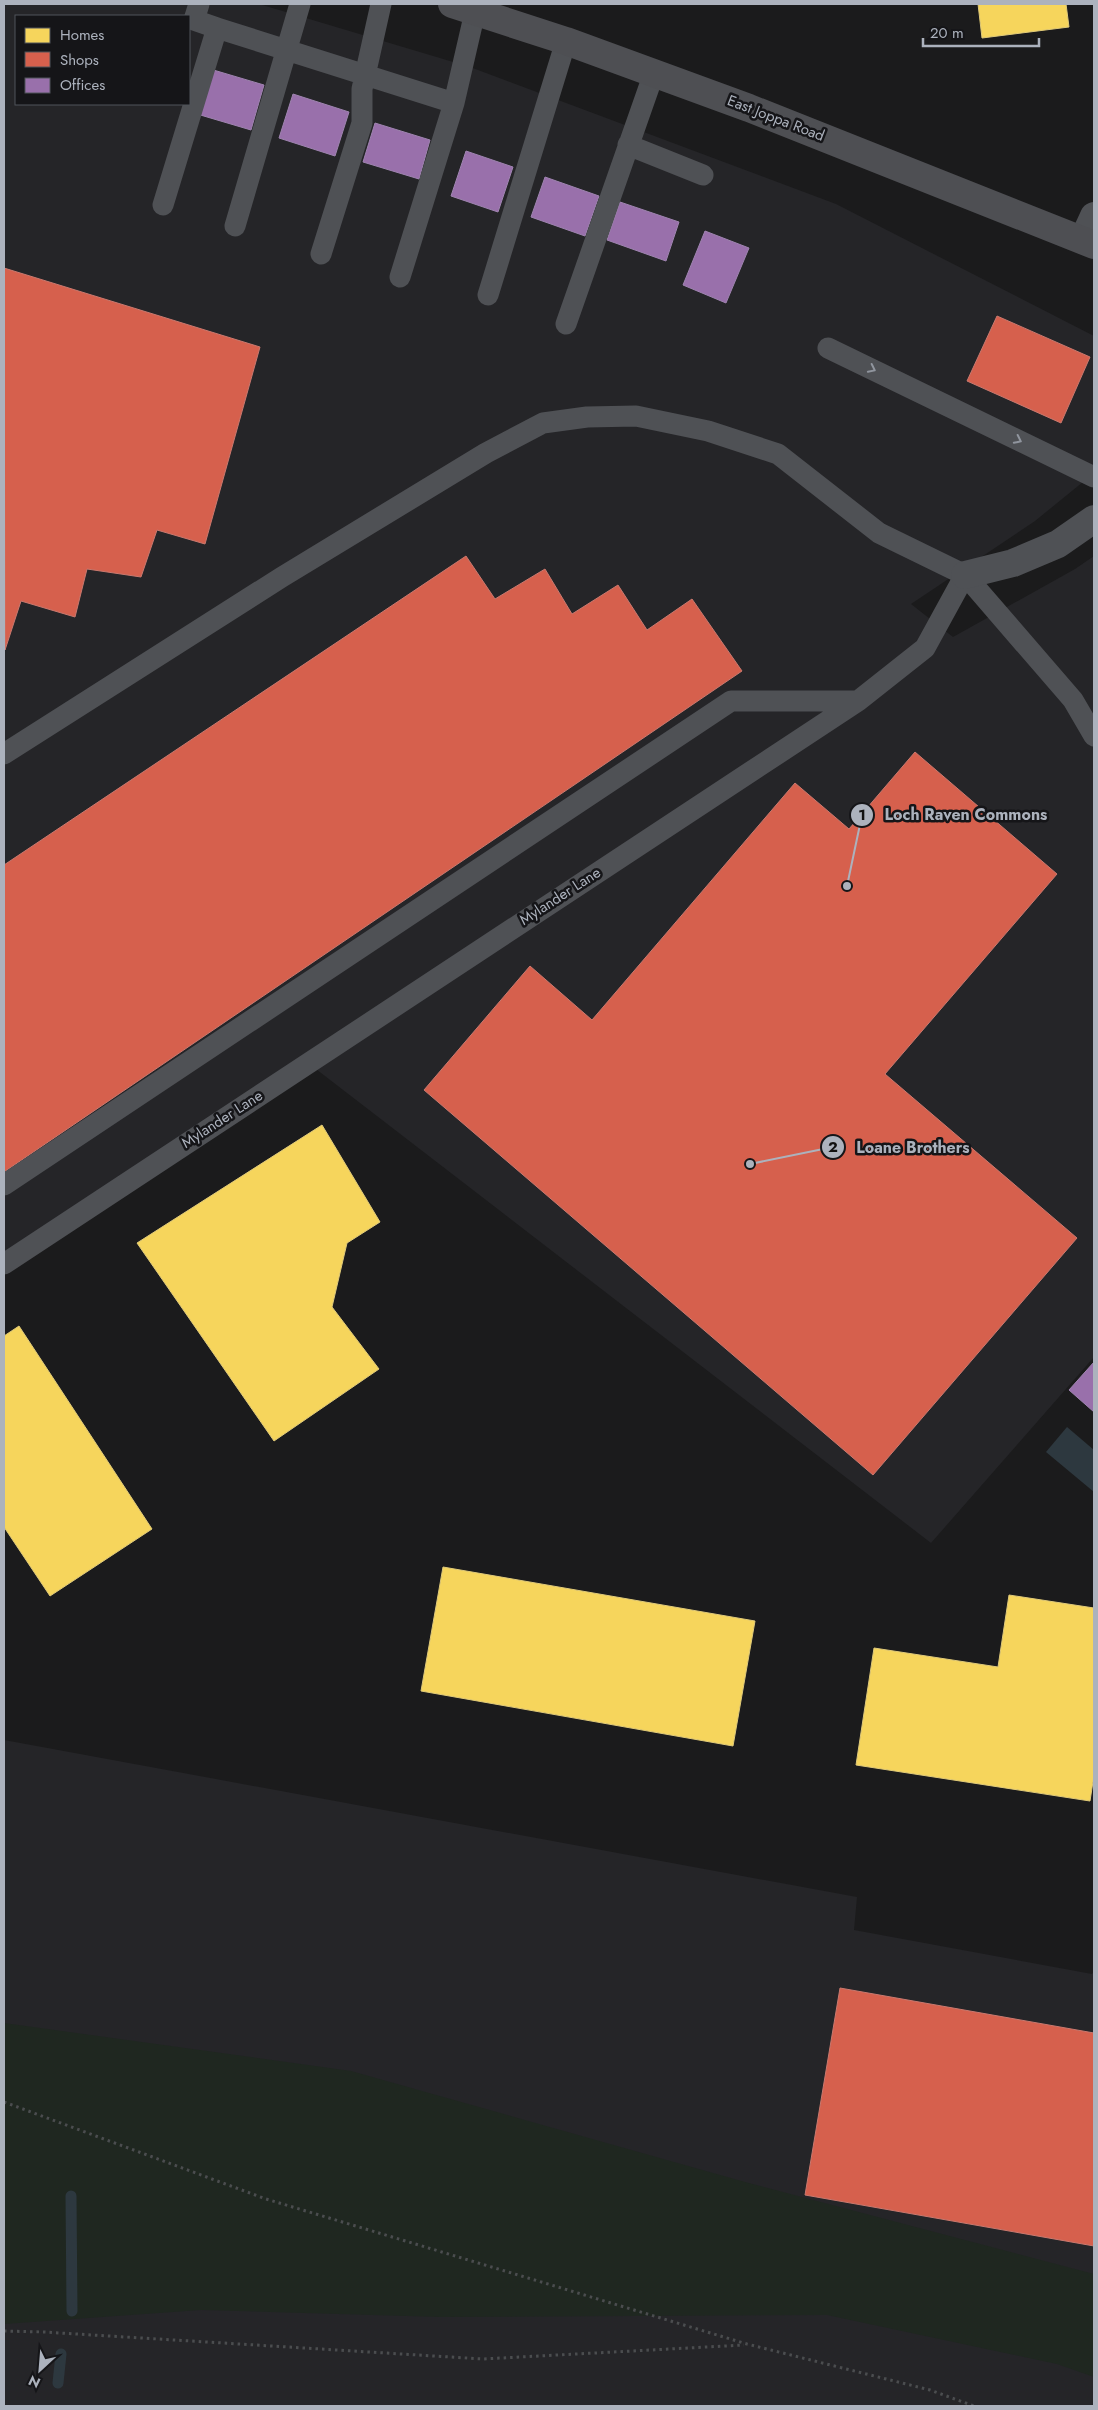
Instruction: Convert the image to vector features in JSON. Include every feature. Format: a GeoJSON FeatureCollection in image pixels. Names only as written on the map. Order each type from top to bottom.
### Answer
{"type":"FeatureCollection","features":[{"type":"Feature","properties":{"kind":"main road","name":"East Joppa Road"},"geometry":{"type":"LineString","coordinates":[[464,8],[566,41],[912,171],[1091,234]]}},
{"type":"Feature","properties":{"kind":"street"},"geometry":{"type":"LineString","coordinates":[[965,574],[1013,562],[1058,544],[1094,519]]}},
{"type":"Feature","properties":{"kind":"lane"},"geometry":{"type":"LineString","coordinates":[[236,226],[300,4]]}},
{"type":"Feature","properties":{"kind":"lane"},"geometry":{"type":"LineString","coordinates":[[320,254],[362,124],[362,89],[381,4]]}},
{"type":"Feature","properties":{"kind":"lane"},"geometry":{"type":"LineString","coordinates":[[400,277],[454,103],[464,8]]}},
{"type":"Feature","properties":{"kind":"lane"},"geometry":{"type":"LineString","coordinates":[[194,16],[216,28],[454,103]]}},
{"type":"Feature","properties":{"kind":"lane"},"geometry":{"type":"LineString","coordinates":[[163,205],[216,28]]}},
{"type":"Feature","properties":{"kind":"lane"},"geometry":{"type":"LineString","coordinates":[[488,295],[566,41]]}},
{"type":"Feature","properties":{"kind":"lane"},"geometry":{"type":"LineString","coordinates":[[566,324],[654,73]]}},
{"type":"Feature","properties":{"kind":"lane"},"geometry":{"type":"LineString","coordinates":[[628,145],[703,175]]}},
{"type":"Feature","properties":{"kind":"lane"},"geometry":{"type":"LineString","coordinates":[[828,348],[1094,477]]}},
{"type":"Feature","properties":{"kind":"lane"},"geometry":{"type":"LineString","coordinates":[[4,754],[282,577],[486,453],[543,423],[587,417],[636,416],[708,431],[778,454],[879,533],[965,574],[1073,700],[1094,736]]}},
{"type":"Feature","properties":{"kind":"lane","name":"Mylander Lane"},"geometry":{"type":"LineString","coordinates":[[4,1264],[858,701],[925,648],[965,574]]}},
{"type":"Feature","properties":{"kind":"lane"},"geometry":{"type":"LineString","coordinates":[[4,1185],[731,701],[858,701]]}},
{"type":"Feature","properties":{"kind":"path"},"geometry":{"type":"LineString","coordinates":[[4,2102],[266,2199],[747,2344],[930,2390],[974,2406]]}},
{"type":"Feature","properties":{"kind":"path"},"geometry":{"type":"LineString","coordinates":[[4,2331],[483,2359],[747,2344]]}},
{"type":"Feature","properties":{"kind":"shaded area"},"geometry":{"type":"Polygon","coordinates":[[[4,4],[259,4],[470,67],[836,204],[1094,336],[1094,473],[1035,521],[911,604],[953,637],[1075,569],[1094,556],[1094,1357],[931,1543],[312,1066],[4,1262],[4,4]]]}},
{"type":"Feature","properties":{"kind":"shaded area"},"geometry":{"type":"Polygon","coordinates":[[[1067,1427],[1094,1450],[1094,1492],[1046,1452],[1067,1427]]]}},
{"type":"Feature","properties":{"kind":"shaded area"},"geometry":{"type":"Polygon","coordinates":[[[4,1740],[857,1897],[854,1930],[1092,1974],[1094,1971],[1094,2406],[4,2406],[4,1740]]]}},
{"type":"Feature","properties":{"kind":"shaded area"},"geometry":{"type":"Polygon","coordinates":[[[4,2023],[351,2071],[745,2182],[1094,2274],[1094,2377],[1057,2364],[827,2315],[440,2317],[201,2310],[4,2324],[4,2023]]]}},
{"type":"Feature","properties":{"kind":"building: Homes"},"geometry":{"type":"Polygon","coordinates":[[[978,4],[1066,4],[1069,27],[982,38],[978,4]]]}},
{"type":"Feature","properties":{"kind":"building: Homes"},"geometry":{"type":"Polygon","coordinates":[[[322,1125],[380,1222],[347,1243],[332,1307],[379,1369],[274,1441],[137,1243],[322,1125]]]}},
{"type":"Feature","properties":{"kind":"building: Homes"},"geometry":{"type":"Polygon","coordinates":[[[19,1326],[152,1529],[50,1596],[4,1527],[4,1336],[19,1326]]]}},
{"type":"Feature","properties":{"kind":"building: Homes"},"geometry":{"type":"Polygon","coordinates":[[[443,1567],[755,1621],[733,1746],[421,1691],[443,1567]]]}},
{"type":"Feature","properties":{"kind":"building: Homes"},"geometry":{"type":"Polygon","coordinates":[[[1009,1595],[1094,1608],[1094,1775],[1090,1801],[856,1765],[874,1648],[998,1667],[1009,1595]]]}},
{"type":"Feature","properties":{"kind":"building: Shops"},"geometry":{"type":"Polygon","coordinates":[[[4,268],[260,347],[205,544],[157,530],[141,577],[87,569],[75,617],[21,601],[5,650],[4,268]]]}},
{"type":"Feature","properties":{"kind":"building: Shops"},"geometry":{"type":"Polygon","coordinates":[[[997,316],[1090,357],[1061,423],[967,381],[997,316]]]}},
{"type":"Feature","properties":{"kind":"building: Shops"},"geometry":{"type":"Polygon","coordinates":[[[466,556],[495,599],[545,569],[572,614],[618,585],[647,630],[692,599],[742,671],[4,1172],[4,865],[466,556]]]}},
{"type":"Feature","properties":{"kind":"building: Shops"},"geometry":{"type":"Polygon","coordinates":[[[915,752],[1057,874],[885,1074],[1077,1238],[873,1475],[424,1090],[530,966],[592,1020],[795,783],[849,829],[915,752]]]}},
{"type":"Feature","properties":{"kind":"building: Shops"},"geometry":{"type":"Polygon","coordinates":[[[840,1988],[1094,2033],[1094,2246],[805,2195],[840,1988]]]}},
{"type":"Feature","properties":{"kind":"building: Offices"},"geometry":{"type":"Polygon","coordinates":[[[210,69],[264,85],[251,130],[197,114],[210,69]]]}},
{"type":"Feature","properties":{"kind":"building: Offices"},"geometry":{"type":"Polygon","coordinates":[[[293,94],[349,112],[335,156],[279,138],[293,94]]]}},
{"type":"Feature","properties":{"kind":"building: Offices"},"geometry":{"type":"Polygon","coordinates":[[[375,123],[430,140],[419,179],[363,162],[375,123]]]}},
{"type":"Feature","properties":{"kind":"building: Offices"},"geometry":{"type":"Polygon","coordinates":[[[466,151],[513,167],[498,212],[451,196],[466,151]]]}},
{"type":"Feature","properties":{"kind":"building: Offices"},"geometry":{"type":"Polygon","coordinates":[[[545,177],[599,196],[585,236],[531,217],[545,177]]]}},
{"type":"Feature","properties":{"kind":"building: Offices"},"geometry":{"type":"Polygon","coordinates":[[[620,202],[679,222],[666,261],[607,240],[620,202]]]}},
{"type":"Feature","properties":{"kind":"building: Offices"},"geometry":{"type":"Polygon","coordinates":[[[705,231],[749,248],[726,303],[683,285],[705,231]]]}},
{"type":"Feature","properties":{"kind":"building: Offices"},"geometry":{"type":"Polygon","coordinates":[[[1094,1362],[1094,1412],[1069,1390],[1094,1362]]]}},
{"type":"Feature","properties":{"kind":"waterway"},"geometry":{"type":"LineString","coordinates":[[71,2196],[72,2311]]}},
{"type":"Feature","properties":{"kind":"waterway"},"geometry":{"type":"LineString","coordinates":[[58,2383],[61,2354]]}},
{"type":"Feature","properties":{"kind":"place","name":"Loch Raven Commons"},"geometry":{"type":"Point","coordinates":[847,886]}},
{"type":"Feature","properties":{"kind":"place","name":"Loane Brothers"},"geometry":{"type":"Point","coordinates":[750,1164]}}]}
